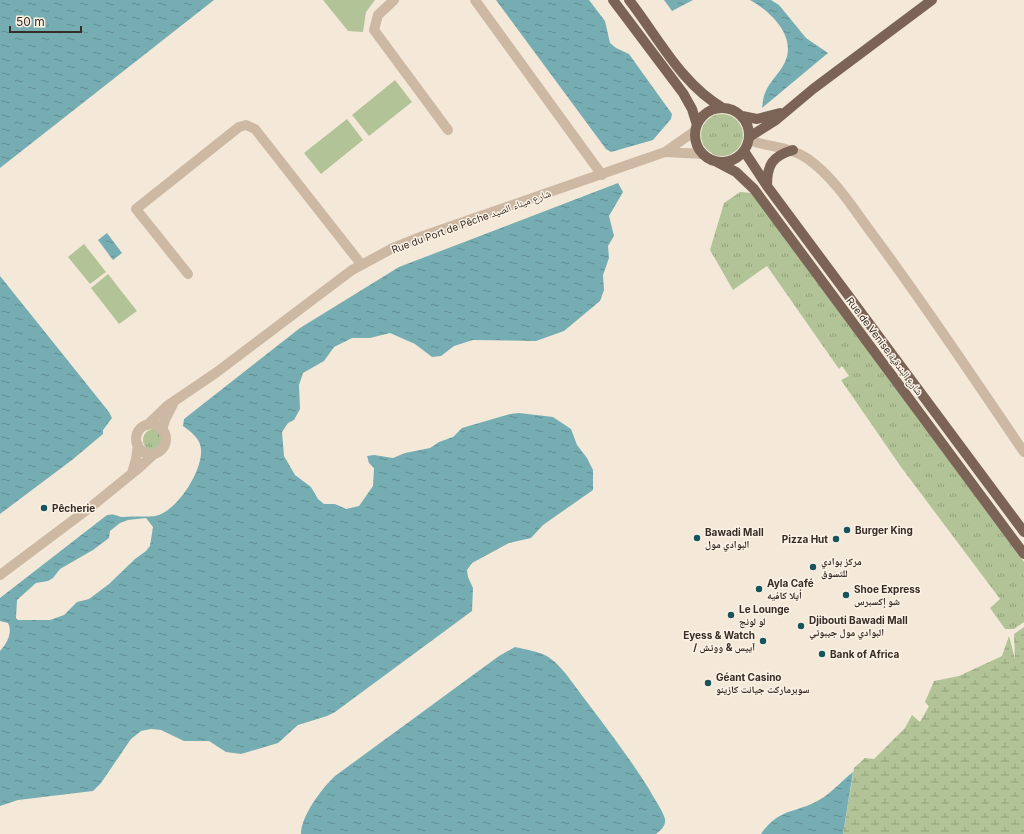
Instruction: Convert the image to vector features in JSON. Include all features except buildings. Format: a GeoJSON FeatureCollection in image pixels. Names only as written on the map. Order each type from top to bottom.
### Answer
{"type":"FeatureCollection","features":[{"type":"Feature","properties":{"kind":"main road"},"geometry":{"type":"LineString","coordinates":[[613,0],[683,93],[692,109],[698,148],[703,154],[717,162],[726,162],[734,159],[747,144],[788,111],[932,0]]}},
{"type":"Feature","properties":{"kind":"main road"},"geometry":{"type":"LineString","coordinates":[[629,0],[689,81],[707,98],[723,108],[732,110],[750,119],[763,119],[788,111]]}},
{"type":"Feature","properties":{"kind":"main road"},"geometry":{"type":"LineString","coordinates":[[696,128],[706,113],[723,108]]}},
{"type":"Feature","properties":{"kind":"main road"},"geometry":{"type":"LineString","coordinates":[[742,116],[748,126],[747,144]]}},
{"type":"Feature","properties":{"kind":"main road","name":"Rue de Venise شارع البندقية"},"geometry":{"type":"LineString","coordinates":[[747,144],[767,186],[1024,532]]}},
{"type":"Feature","properties":{"kind":"main road"},"geometry":{"type":"LineString","coordinates":[[767,186],[768,173],[772,162],[781,153],[793,150]]}},
{"type":"Feature","properties":{"kind":"main road","name":"Rue de Venise شارع البندقية"},"geometry":{"type":"LineString","coordinates":[[717,162],[736,172],[754,189],[1024,554]]}},
{"type":"Feature","properties":{"kind":"street"},"geometry":{"type":"LineString","coordinates":[[394,0],[378,15],[374,30],[448,130]]}},
{"type":"Feature","properties":{"kind":"street"},"geometry":{"type":"LineString","coordinates":[[476,0],[602,175]]}},
{"type":"Feature","properties":{"kind":"street"},"geometry":{"type":"LineString","coordinates":[[188,274],[136,209],[239,127],[246,125],[255,129],[361,264]]}},
{"type":"Feature","properties":{"kind":"street","name":"Rue du Port de Pêche شارع ميناء الصيد"},"geometry":{"type":"LineString","coordinates":[[147,425],[160,412],[217,372],[361,264],[393,248],[423,236],[665,152],[696,128]]}},
{"type":"Feature","properties":{"kind":"street"},"geometry":{"type":"LineString","coordinates":[[747,144],[793,150],[810,161],[842,194],[926,308],[1024,452]]}},
{"type":"Feature","properties":{"kind":"street","name":"Rue du Port de Pêche شارع ميناء الصيد"},"geometry":{"type":"LineString","coordinates":[[665,152],[703,154]]}},
{"type":"Feature","properties":{"kind":"street","name":"Rue du Port de Pêche شارع ميناء الصيد"},"geometry":{"type":"LineString","coordinates":[[162,430],[167,415],[175,401]]}},
{"type":"Feature","properties":{"kind":"street"},"geometry":{"type":"LineString","coordinates":[[0,575],[159,451],[165,441],[162,430],[155,425],[147,425],[138,432],[136,459],[132,472]]}},
{"type":"Feature","properties":{"kind":"street"},"geometry":{"type":"LineString","coordinates":[[138,445],[142,451],[154,454]]}},
{"type":"Feature","properties":{"kind":"green space"},"geometry":{"type":"Polygon","coordinates":[[[323,0],[375,0],[366,12],[363,32],[348,31],[323,0]]]}},
{"type":"Feature","properties":{"kind":"green space"},"geometry":{"type":"Polygon","coordinates":[[[395,80],[412,102],[369,136],[352,115],[395,80]]]}},
{"type":"Feature","properties":{"kind":"green space"},"geometry":{"type":"Polygon","coordinates":[[[718,114],[726,114],[734,117],[740,123],[743,135],[740,147],[734,153],[726,156],[718,156],[710,153],[704,147],[701,139],[701,131],[704,123],[710,117],[718,114]]]}},
{"type":"Feature","properties":{"kind":"green space"},"geometry":{"type":"Polygon","coordinates":[[[347,119],[363,140],[321,174],[304,153],[347,119]]]}},
{"type":"Feature","properties":{"kind":"green space"},"geometry":{"type":"Polygon","coordinates":[[[740,192],[752,193],[1024,562],[1024,622],[1014,629],[1005,629],[990,608],[1000,599],[901,467],[841,380],[849,376],[842,366],[839,369],[767,266],[733,290],[710,250],[724,203],[740,192]]]}},
{"type":"Feature","properties":{"kind":"green space"},"geometry":{"type":"Polygon","coordinates":[[[84,244],[106,272],[90,284],[68,257],[84,244]]]}},
{"type":"Feature","properties":{"kind":"green space"},"geometry":{"type":"Polygon","coordinates":[[[108,274],[137,311],[119,324],[91,288],[108,274]]]}},
{"type":"Feature","properties":{"kind":"green space"},"geometry":{"type":"Polygon","coordinates":[[[154,429],[162,432],[165,440],[162,448],[154,451],[146,448],[143,440],[146,432],[154,429]]]}},
{"type":"Feature","properties":{"kind":"green space"},"geometry":{"type":"Polygon","coordinates":[[[1024,627],[1024,834],[843,834],[854,768],[865,758],[874,759],[905,728],[912,715],[920,722],[929,706],[925,702],[934,681],[959,676],[1002,656],[1009,636],[1015,659],[1014,634],[1024,627]]]}},
{"type":"Feature","properties":{"kind":"water"},"geometry":{"type":"Polygon","coordinates":[[[0,0],[214,0],[0,168],[0,0]]]}},
{"type":"Feature","properties":{"kind":"water"},"geometry":{"type":"Polygon","coordinates":[[[496,0],[589,0],[605,21],[610,43],[616,48],[629,54],[672,114],[671,119],[653,140],[611,152],[606,149],[496,0]]]}},
{"type":"Feature","properties":{"kind":"water"},"geometry":{"type":"Polygon","coordinates":[[[664,0],[693,0],[672,11],[664,0]]]}},
{"type":"Feature","properties":{"kind":"water"},"geometry":{"type":"Polygon","coordinates":[[[750,0],[771,0],[779,5],[806,38],[828,53],[762,108],[767,89],[785,62],[788,52],[787,43],[780,25],[766,11],[750,0]]]}},
{"type":"Feature","properties":{"kind":"water"},"geometry":{"type":"Polygon","coordinates":[[[618,183],[623,192],[609,216],[614,236],[608,246],[609,258],[603,275],[604,290],[600,301],[564,331],[536,341],[473,340],[454,346],[441,356],[432,357],[415,344],[390,333],[370,338],[352,338],[334,347],[324,361],[303,373],[299,385],[300,409],[294,420],[288,423],[282,432],[284,456],[295,475],[311,487],[318,499],[324,504],[335,504],[346,509],[359,506],[373,486],[374,468],[369,463],[367,456],[374,455],[393,458],[405,453],[430,448],[439,442],[453,437],[462,428],[510,414],[519,413],[553,417],[571,429],[577,445],[587,458],[593,470],[593,490],[543,525],[531,538],[509,543],[472,563],[467,570],[468,577],[473,588],[472,611],[335,712],[298,725],[278,743],[241,754],[226,752],[209,741],[184,741],[161,730],[151,729],[141,731],[131,739],[101,783],[93,791],[18,800],[0,806],[0,651],[7,641],[10,630],[8,623],[0,621],[0,598],[107,515],[112,514],[124,517],[155,516],[172,507],[187,489],[198,468],[200,458],[201,449],[199,442],[195,436],[183,426],[184,419],[300,328],[399,267],[618,183]],[[146,518],[128,520],[120,523],[110,531],[109,538],[93,550],[60,569],[53,578],[48,581],[36,583],[17,600],[16,618],[18,620],[50,620],[64,615],[77,602],[89,599],[109,584],[135,559],[146,551],[150,546],[153,527],[146,518]]]}},
{"type":"Feature","properties":{"kind":"water"},"geometry":{"type":"Polygon","coordinates":[[[107,233],[122,253],[113,260],[98,240],[107,233]]]}},
{"type":"Feature","properties":{"kind":"water"},"geometry":{"type":"Polygon","coordinates":[[[0,276],[109,412],[112,418],[103,430],[103,434],[72,460],[0,514],[0,276]]]}},
{"type":"Feature","properties":{"kind":"water"},"geometry":{"type":"Polygon","coordinates":[[[515,647],[544,654],[554,661],[566,674],[619,745],[649,789],[665,819],[664,826],[660,831],[656,834],[301,834],[304,819],[308,811],[324,788],[335,776],[499,656],[515,647]]]}},
{"type":"Feature","properties":{"kind":"water"},"geometry":{"type":"Polygon","coordinates":[[[853,772],[843,834],[761,834],[775,819],[783,814],[806,806],[824,797],[853,772]]]}},
{"type":"Feature","properties":{"kind":"place","name":"Pêcherie"},"geometry":{"type":"Point","coordinates":[44,508]}},
{"type":"Feature","properties":{"kind":"place","name":"Burger King"},"geometry":{"type":"Point","coordinates":[847,530]}},
{"type":"Feature","properties":{"kind":"place","name":"Bawadi Mall البوادي مول"},"geometry":{"type":"Point","coordinates":[697,538]}},
{"type":"Feature","properties":{"kind":"place","name":"Pizza Hut"},"geometry":{"type":"Point","coordinates":[836,539]}},
{"type":"Feature","properties":{"kind":"place","name":"مركز بوادي للتسوق"},"geometry":{"type":"Point","coordinates":[813,567]}},
{"type":"Feature","properties":{"kind":"place","name":"Ayla Café أيلا كافيه"},"geometry":{"type":"Point","coordinates":[759,589]}},
{"type":"Feature","properties":{"kind":"place","name":"Shoe Express شو إكسبرس"},"geometry":{"type":"Point","coordinates":[846,595]}},
{"type":"Feature","properties":{"kind":"place","name":"Le Lounge لو لونج"},"geometry":{"type":"Point","coordinates":[731,615]}},
{"type":"Feature","properties":{"kind":"place","name":"Djibouti Bawadi Mall البوادي مول جيبوتي"},"geometry":{"type":"Point","coordinates":[801,626]}},
{"type":"Feature","properties":{"kind":"place","name":"Eyess & Watch / آييس & ووتش"},"geometry":{"type":"Point","coordinates":[763,641]}},
{"type":"Feature","properties":{"kind":"place","name":"Bank of Africa"},"geometry":{"type":"Point","coordinates":[822,654]}},
{"type":"Feature","properties":{"kind":"place","name":"Géant Casino سوبرماركت جيانت كازينو"},"geometry":{"type":"Point","coordinates":[708,683]}}]}
